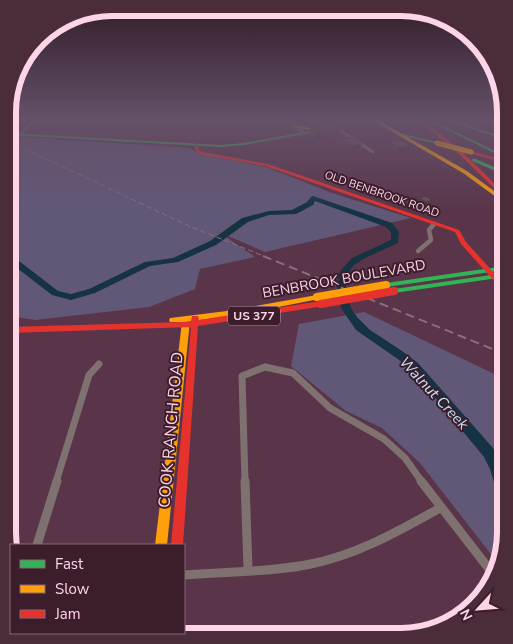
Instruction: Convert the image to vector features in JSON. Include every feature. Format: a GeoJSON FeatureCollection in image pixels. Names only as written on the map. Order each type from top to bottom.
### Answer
{"type":"FeatureCollection","features":[{"type":"Feature","properties":{"kind":"main road","name":"OLD BENBROOK ROAD"},"geometry":{"type":"LineString","coordinates":[[197,150],[201,153],[266,165],[457,231],[463,243],[497,280]]}},
{"type":"Feature","properties":{"kind":"main road"},"geometry":{"type":"LineString","coordinates":[[427,150],[465,172],[497,195]]}},
{"type":"Feature","properties":{"kind":"main road"},"geometry":{"type":"LineString","coordinates":[[458,150],[497,161]]}},
{"type":"Feature","properties":{"kind":"main road"},"geometry":{"type":"LineString","coordinates":[[463,150],[497,169]]}},
{"type":"Feature","properties":{"kind":"main road"},"geometry":{"type":"LineString","coordinates":[[467,153],[497,186]]}},
{"type":"Feature","properties":{"kind":"main road","name":"BENBROOK BOULEVARD"},"geometry":{"type":"LineString","coordinates":[[16,330],[126,329],[191,321],[319,300],[394,291],[497,272]]}},
{"type":"Feature","properties":{"kind":"main road","name":"BENBROOK BOULEVARD"},"geometry":{"type":"LineString","coordinates":[[319,300],[386,285],[497,274]]}},
{"type":"Feature","properties":{"kind":"main road","name":"COOK RANCH ROAD"},"geometry":{"type":"LineString","coordinates":[[161,544],[191,321]]}},
{"type":"Feature","properties":{"kind":"main road","name":"COOK RANCH ROAD"},"geometry":{"type":"LineString","coordinates":[[177,544],[191,321]]}},
{"type":"Feature","properties":{"kind":"street"},"geometry":{"type":"LineString","coordinates":[[418,251],[431,240],[429,230],[434,224]]}},
{"type":"Feature","properties":{"kind":"street"},"geometry":{"type":"LineString","coordinates":[[37,544],[89,375],[99,364]]}},
{"type":"Feature","properties":{"kind":"street"},"geometry":{"type":"LineString","coordinates":[[248,569],[242,376],[265,367],[293,373],[330,408],[384,439],[405,458],[440,508],[489,569]]}},
{"type":"Feature","properties":{"kind":"street"},"geometry":{"type":"LineString","coordinates":[[185,575],[306,565],[346,554],[382,540],[440,508]]}},
{"type":"Feature","properties":{"kind":"shaded area"},"geometry":{"type":"Polygon","coordinates":[[[16,150],[193,150],[197,153],[266,167],[332,193],[411,218],[265,252],[219,232],[255,257],[200,269],[195,289],[149,307],[35,320],[16,317],[16,150]]]}},
{"type":"Feature","properties":{"kind":"shaded area"},"geometry":{"type":"Polygon","coordinates":[[[364,312],[497,375],[497,538],[493,557],[420,463],[382,428],[346,411],[291,366],[299,324],[364,312]]]}},
{"type":"Feature","properties":{"kind":"building"},"geometry":{"type":"Polygon","coordinates":[[[426,196],[432,200],[426,202],[419,198],[426,196]]]}},
{"type":"Feature","properties":{"kind":"waterway","name":"Walnut Creek"},"geometry":{"type":"LineString","coordinates":[[16,263],[55,293],[71,297],[92,291],[148,264],[175,260],[213,243],[245,220],[269,213],[293,212],[310,203],[313,198],[389,225],[395,232],[395,241],[355,260],[345,271],[342,286],[346,308],[359,327],[414,366],[491,456],[497,470]]}},
{"type":"Feature","properties":{"kind":"railway"},"geometry":{"type":"LineString","coordinates":[[27,150],[189,226],[266,257]]}},
{"type":"Feature","properties":{"kind":"railway"},"geometry":{"type":"LineString","coordinates":[[263,256],[497,351]]}},
{"type":"Feature","properties":{"kind":"traffic: fast"},"geometry":{"type":"LineString","coordinates":[[491,150],[497,153]]}},
{"type":"Feature","properties":{"kind":"traffic: fast"},"geometry":{"type":"LineString","coordinates":[[474,160],[497,170]]}},
{"type":"Feature","properties":{"kind":"traffic: fast"},"geometry":{"type":"LineString","coordinates":[[386,285],[497,269]]}},
{"type":"Feature","properties":{"kind":"traffic: fast"},"geometry":{"type":"LineString","coordinates":[[394,291],[497,276]]}},
{"type":"Feature","properties":{"kind":"traffic: slow"},"geometry":{"type":"LineString","coordinates":[[427,150],[465,172],[497,195]]}},
{"type":"Feature","properties":{"kind":"traffic: slow"},"geometry":{"type":"LineString","coordinates":[[464,150],[471,152]]}},
{"type":"Feature","properties":{"kind":"traffic: slow"},"geometry":{"type":"LineString","coordinates":[[317,297],[386,285]]}},
{"type":"Feature","properties":{"kind":"traffic: slow"},"geometry":{"type":"LineString","coordinates":[[173,320],[227,314],[317,297]]}},
{"type":"Feature","properties":{"kind":"traffic: slow"},"geometry":{"type":"LineString","coordinates":[[161,544],[186,319]]}},
{"type":"Feature","properties":{"kind":"traffic: jam"},"geometry":{"type":"LineString","coordinates":[[197,150],[201,153],[266,165],[457,231],[463,243],[497,280]]}},
{"type":"Feature","properties":{"kind":"traffic: jam"},"geometry":{"type":"LineString","coordinates":[[457,150],[497,188]]}},
{"type":"Feature","properties":{"kind":"traffic: jam"},"geometry":{"type":"LineString","coordinates":[[471,152],[497,160]]}},
{"type":"Feature","properties":{"kind":"traffic: jam"},"geometry":{"type":"LineString","coordinates":[[321,304],[394,291]]}},
{"type":"Feature","properties":{"kind":"traffic: jam"},"geometry":{"type":"LineString","coordinates":[[16,330],[184,325],[321,304]]}},
{"type":"Feature","properties":{"kind":"traffic: jam"},"geometry":{"type":"LineString","coordinates":[[177,544],[195,318]]}}]}
